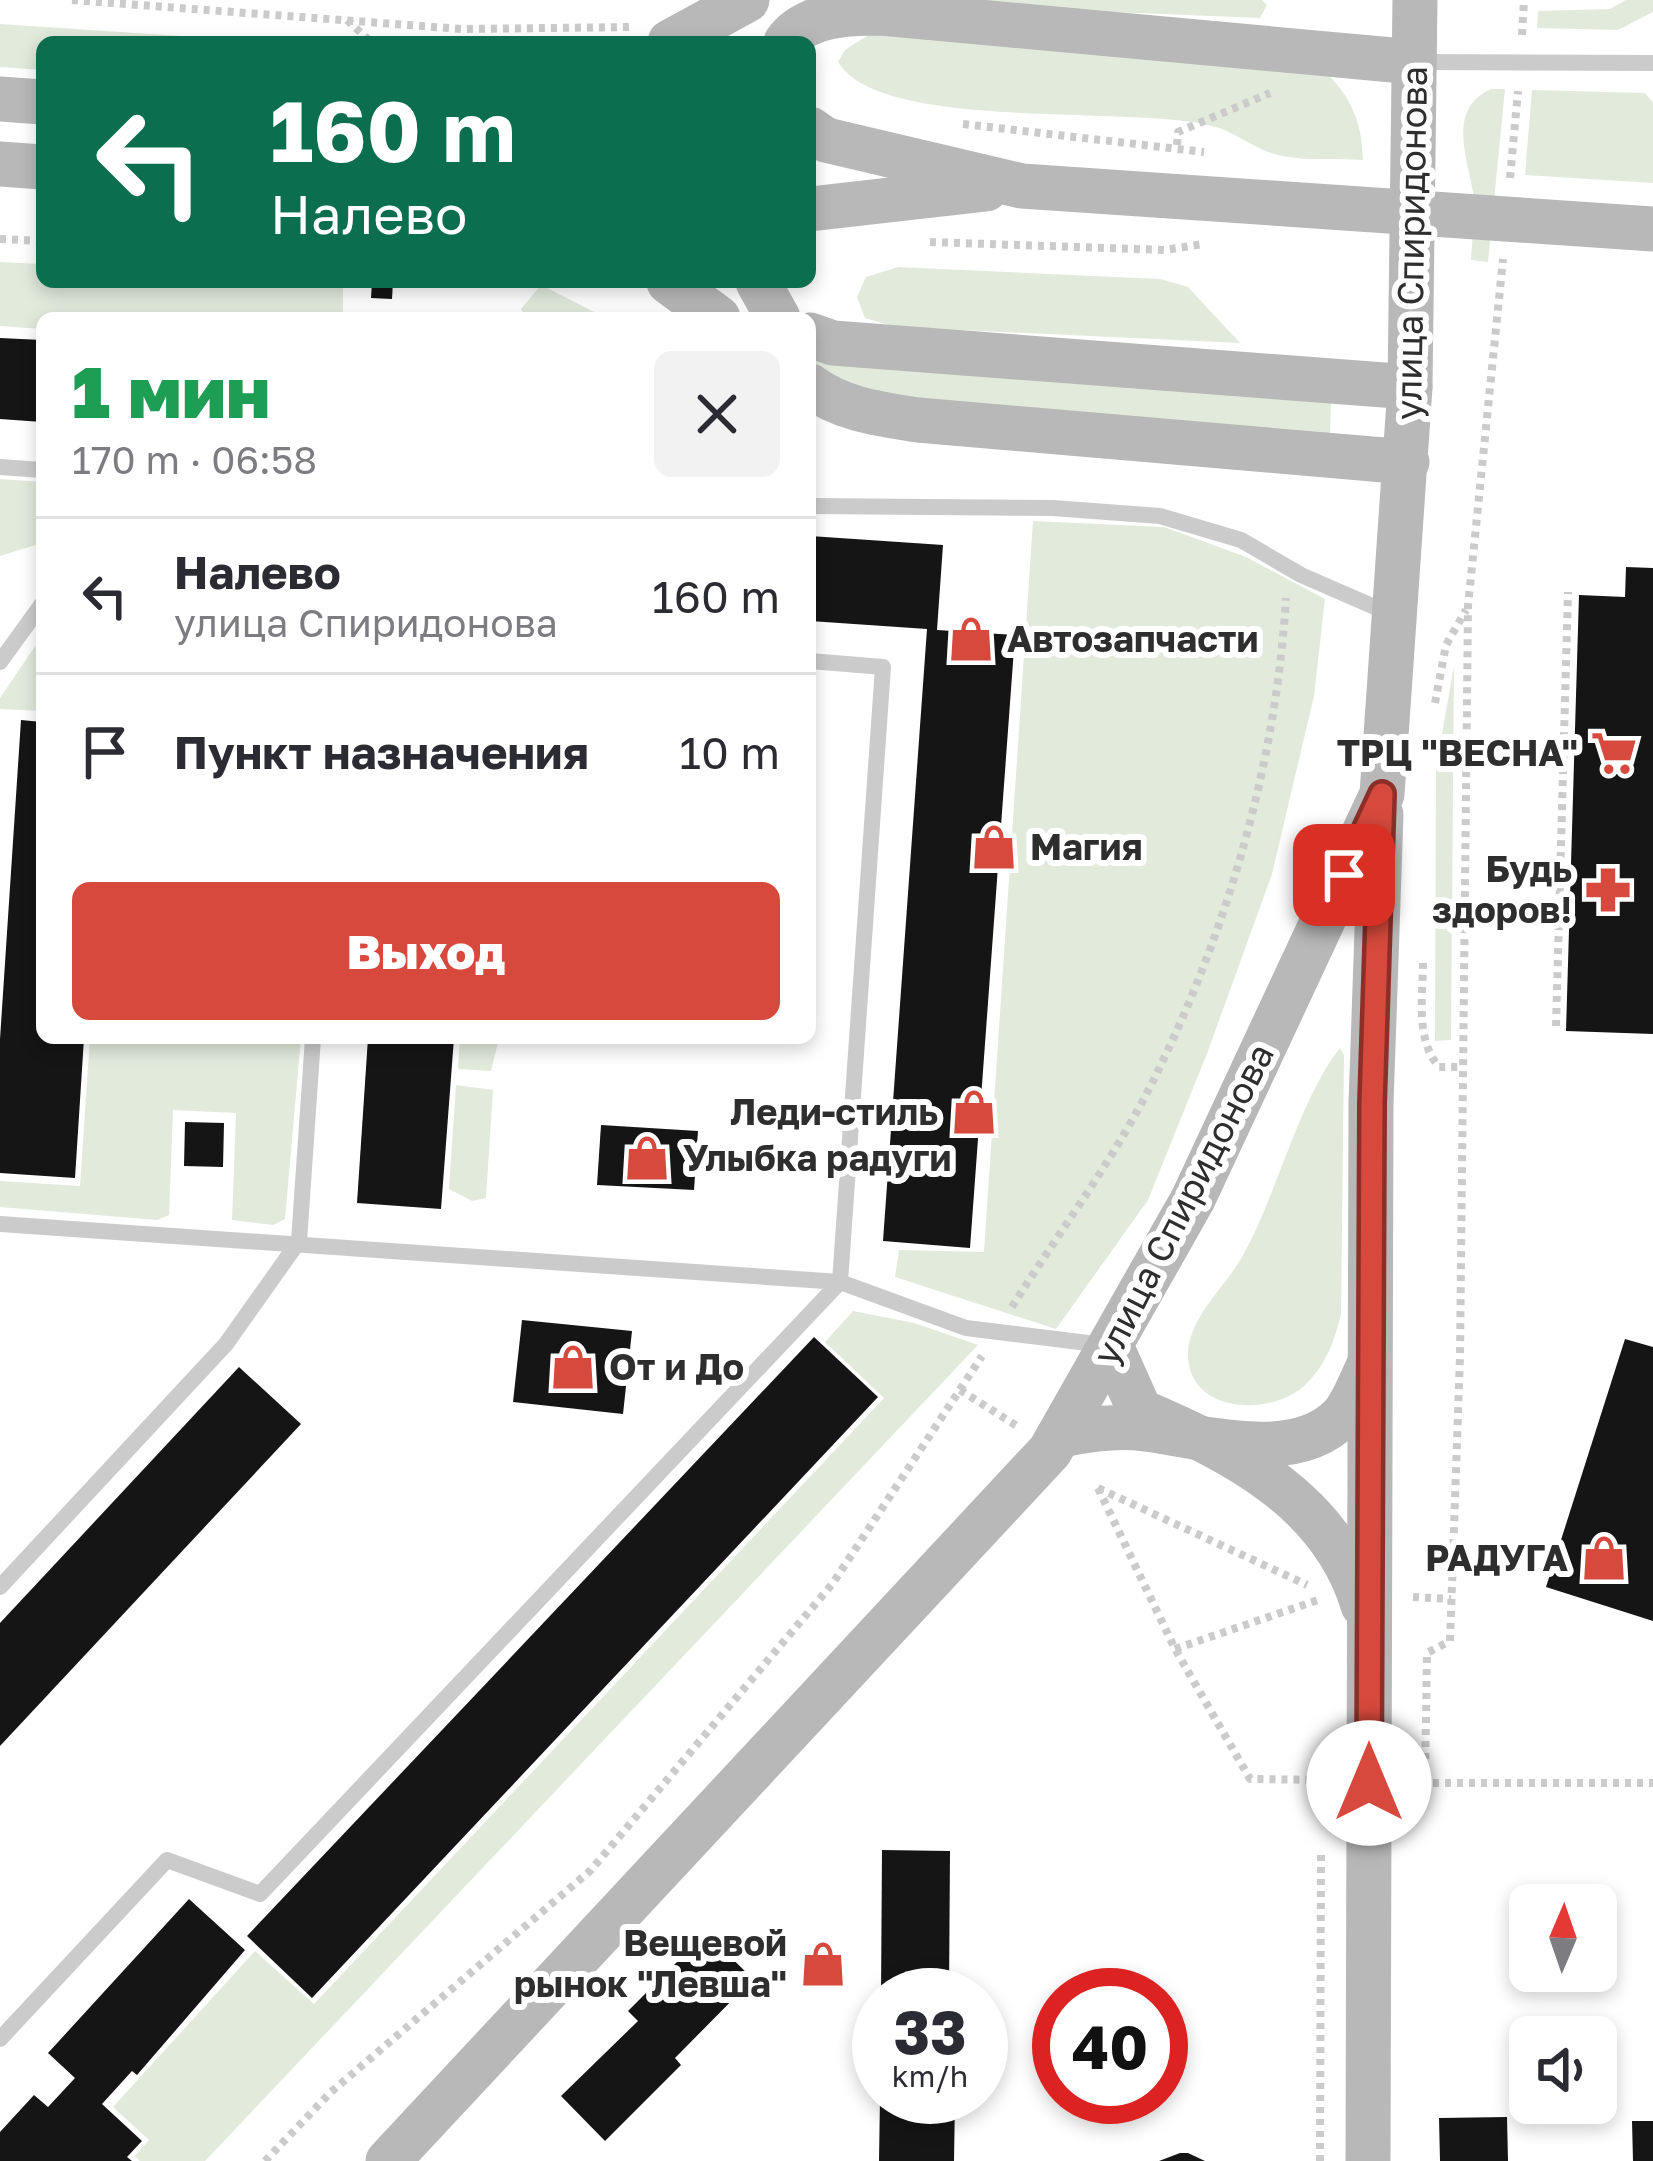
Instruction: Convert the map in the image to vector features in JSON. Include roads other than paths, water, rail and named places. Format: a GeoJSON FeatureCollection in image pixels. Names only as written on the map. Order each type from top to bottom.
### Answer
{"type":"FeatureCollection","features":[{"type":"Feature","properties":{"kind":"street"},"geometry":{"type":"LineString","coordinates":[[684,34],[747,0]]}},
{"type":"Feature","properties":{"kind":"street","name":"улица Спиридонова"},"geometry":{"type":"LineString","coordinates":[[388,2161],[1043,1432],[1111,1346],[1193,1199],[1382,794],[1407,462],[1415,0]]}},
{"type":"Feature","properties":{"kind":"street"},"geometry":{"type":"LineString","coordinates":[[790,36],[838,14],[881,13],[1414,62]]}},
{"type":"Feature","properties":{"kind":"street"},"geometry":{"type":"LineString","coordinates":[[0,99],[36,102]]}},
{"type":"Feature","properties":{"kind":"street"},"geometry":{"type":"LineString","coordinates":[[816,133],[826,140],[1022,186]]}},
{"type":"Feature","properties":{"kind":"street"},"geometry":{"type":"LineString","coordinates":[[816,163],[1022,186],[1653,229]]}},
{"type":"Feature","properties":{"kind":"street"},"geometry":{"type":"LineString","coordinates":[[0,164],[36,167]]}},
{"type":"Feature","properties":{"kind":"street"},"geometry":{"type":"LineString","coordinates":[[816,192],[1022,186]]}},
{"type":"Feature","properties":{"kind":"street"},"geometry":{"type":"LineString","coordinates":[[816,208],[1022,186]]}},
{"type":"Feature","properties":{"kind":"street"},"geometry":{"type":"LineString","coordinates":[[677,288],[710,312]]}},
{"type":"Feature","properties":{"kind":"street"},"geometry":{"type":"LineString","coordinates":[[816,336],[833,343],[1410,387]]}},
{"type":"Feature","properties":{"kind":"street"},"geometry":{"type":"LineString","coordinates":[[816,390],[830,401],[862,411],[919,420],[1407,462]]}},
{"type":"Feature","properties":{"kind":"street"},"geometry":{"type":"LineString","coordinates":[[1368,2161],[1370,1363],[1382,794]]}},
{"type":"Feature","properties":{"kind":"street"},"geometry":{"type":"LineString","coordinates":[[1111,1346],[1140,1412],[1210,1441],[1295,1496],[1349,1562],[1370,1625]]}},
{"type":"Feature","properties":{"kind":"street"},"geometry":{"type":"LineString","coordinates":[[1043,1432],[1123,1428],[1210,1441],[1287,1445],[1342,1417],[1370,1363]]}},
{"type":"Feature","properties":{"kind":"lane"},"geometry":{"type":"LineString","coordinates":[[1414,62],[1653,63]]}},
{"type":"Feature","properties":{"kind":"lane"},"geometry":{"type":"LineString","coordinates":[[0,467],[36,470]]}},
{"type":"Feature","properties":{"kind":"lane"},"geometry":{"type":"LineString","coordinates":[[816,506],[1053,508],[1160,515],[1241,540],[1288,567],[1397,616]]}},
{"type":"Feature","properties":{"kind":"lane"},"geometry":{"type":"LineString","coordinates":[[0,662],[36,612]]}},
{"type":"Feature","properties":{"kind":"lane"},"geometry":{"type":"LineString","coordinates":[[0,2038],[167,1860],[260,1894],[840,1282],[884,668],[816,662]]}},
{"type":"Feature","properties":{"kind":"lane"},"geometry":{"type":"LineString","coordinates":[[0,1587],[226,1344],[299,1241],[313,1044]]}},
{"type":"Feature","properties":{"kind":"lane"},"geometry":{"type":"LineString","coordinates":[[0,1224],[299,1241],[840,1282],[966,1328],[1111,1346]]}},
{"type":"Feature","properties":{"kind":"place","name":"Автозапчасти"},"geometry":{"type":"Point","coordinates":[971,639]}},
{"type":"Feature","properties":{"kind":"place","name":"ТРЦ \"ВЕСНА\""},"geometry":{"type":"Point","coordinates":[1614,753]}},
{"type":"Feature","properties":{"kind":"place","name":"Магия"},"geometry":{"type":"Point","coordinates":[994,847]}},
{"type":"Feature","properties":{"kind":"place","name":"Будь здоров!"},"geometry":{"type":"Point","coordinates":[1608,890]}},
{"type":"Feature","properties":{"kind":"place","name":"Леди-стиль"},"geometry":{"type":"Point","coordinates":[974,1112]}},
{"type":"Feature","properties":{"kind":"place","name":"Улыбка радуги"},"geometry":{"type":"Point","coordinates":[647,1158]}},
{"type":"Feature","properties":{"kind":"place","name":"От и До"},"geometry":{"type":"Point","coordinates":[573,1367]}},
{"type":"Feature","properties":{"kind":"place","name":"РАДУГА"},"geometry":{"type":"Point","coordinates":[1604,1558]}},
{"type":"Feature","properties":{"kind":"place","name":"Вещевой рынок \"Левша\""},"geometry":{"type":"Point","coordinates":[823,1964]}}]}
